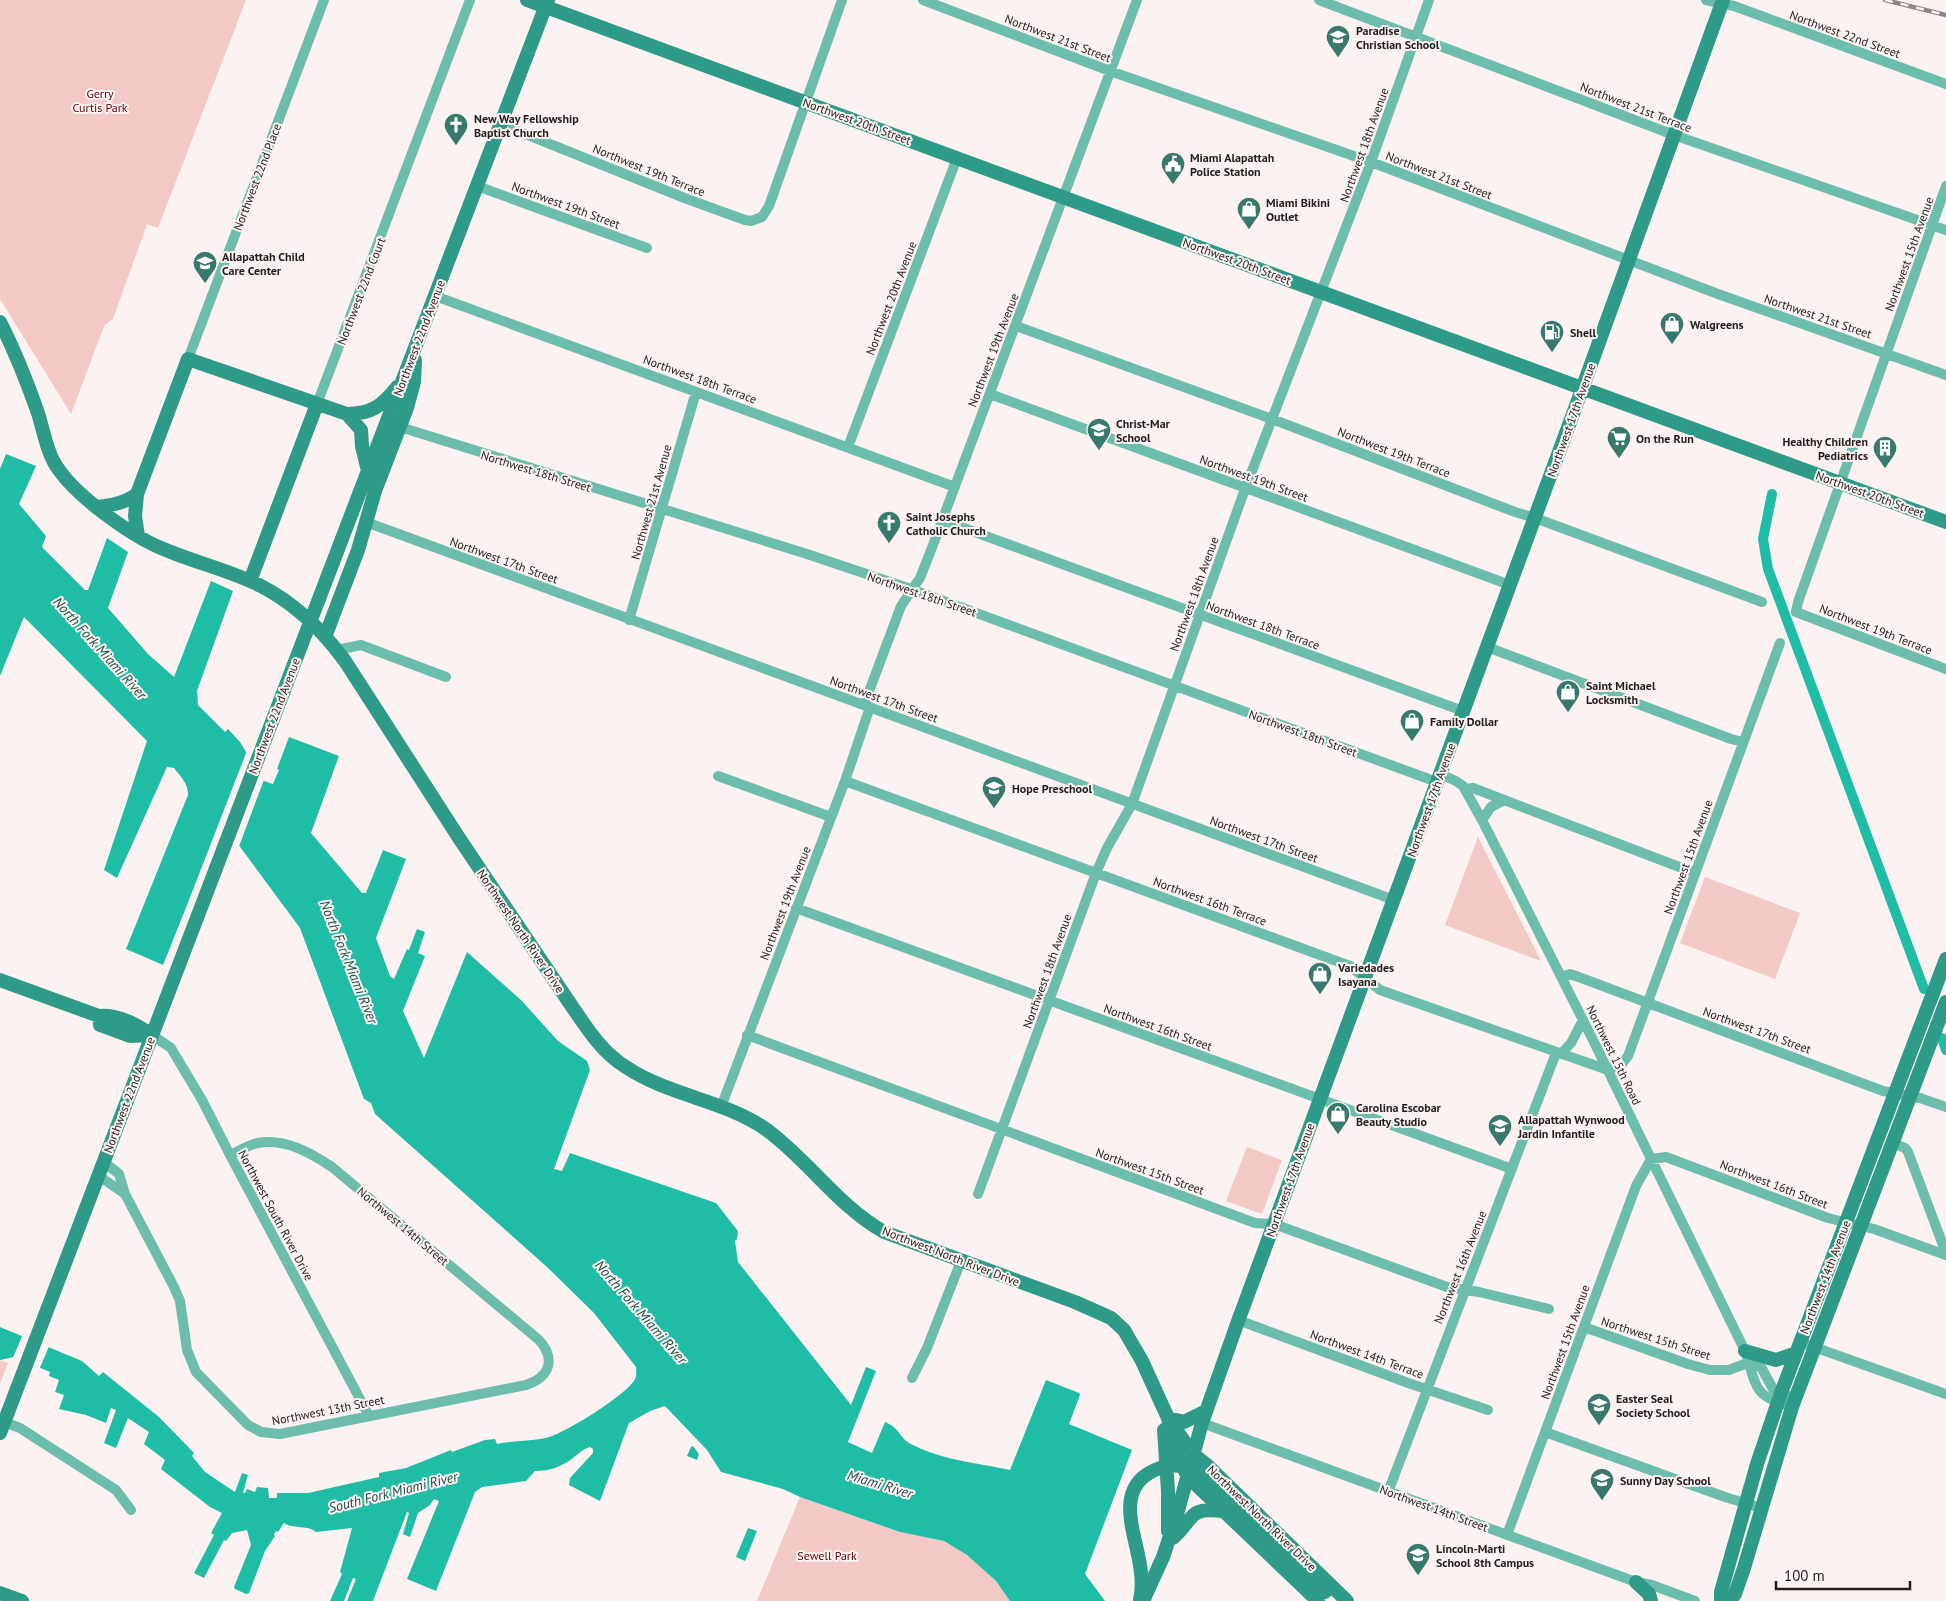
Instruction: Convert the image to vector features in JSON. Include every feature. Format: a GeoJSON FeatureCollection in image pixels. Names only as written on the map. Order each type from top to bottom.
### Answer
{"type":"FeatureCollection","features":[{"type":"Feature","properties":{"kind":"main road","name":"Northwest 20th Street"},"geometry":{"type":"LineString","coordinates":[[527,0],[547,3],[806,103],[1946,522]]}},
{"type":"Feature","properties":{"kind":"main road","name":"Northwest 17th Avenue"},"geometry":{"type":"LineString","coordinates":[[1142,1601],[1168,1542],[1204,1417],[1238,1320],[1366,978],[1723,2]]}},
{"type":"Feature","properties":{"kind":"main road","name":"Northwest 22nd Avenue"},"geometry":{"type":"LineString","coordinates":[[2,1427],[547,3]]}},
{"type":"Feature","properties":{"kind":"main road","name":"Northwest North River Drive"},"geometry":{"type":"LineString","coordinates":[[0,322],[31,395],[54,462],[68,480],[98,507],[138,536],[163,549],[250,581],[276,595],[298,611],[325,637],[337,650],[492,888],[593,1036],[617,1060],[634,1072],[760,1125],[778,1138],[846,1205],[866,1221],[894,1236],[1075,1302],[1104,1314],[1118,1324],[1124,1330],[1142,1361],[1165,1413],[1173,1442],[1188,1477],[1318,1601]]}},
{"type":"Feature","properties":{"kind":"main road"},"geometry":{"type":"LineString","coordinates":[[325,637],[356,557],[375,491],[400,427],[414,382],[415,349]]}},
{"type":"Feature","properties":{"kind":"main road"},"geometry":{"type":"LineString","coordinates":[[188,359],[347,414],[361,414],[375,409],[391,395],[405,376]]}},
{"type":"Feature","properties":{"kind":"main road","name":"Northwest 22nd Place"},"geometry":{"type":"LineString","coordinates":[[138,536],[135,516],[137,494],[188,359]]}},
{"type":"Feature","properties":{"kind":"main road","name":"Northwest 22nd Court"},"geometry":{"type":"LineString","coordinates":[[250,581],[317,404]]}},
{"type":"Feature","properties":{"kind":"main road"},"geometry":{"type":"LineString","coordinates":[[347,414],[361,430],[362,446],[368,472]]}},
{"type":"Feature","properties":{"kind":"main road"},"geometry":{"type":"LineString","coordinates":[[98,507],[120,503],[137,494]]}},
{"type":"Feature","properties":{"kind":"main road","name":"Northwest 14th Avenue"},"geometry":{"type":"LineString","coordinates":[[1721,1601],[1721,1592],[1762,1446],[1946,959]]}},
{"type":"Feature","properties":{"kind":"main road"},"geometry":{"type":"LineString","coordinates":[[0,980],[99,1016],[100,1025],[130,1036],[152,1035]]}},
{"type":"Feature","properties":{"kind":"main road","name":"Northwest 14th Avenue"},"geometry":{"type":"LineString","coordinates":[[1730,1601],[1735,1594],[1744,1568],[1794,1403],[1946,1002]]}},
{"type":"Feature","properties":{"kind":"main road"},"geometry":{"type":"LineString","coordinates":[[1747,1357],[1776,1360],[1798,1348]]}},
{"type":"Feature","properties":{"kind":"main road"},"geometry":{"type":"LineString","coordinates":[[1168,1542],[1165,1413],[1184,1422],[1204,1417]]}},
{"type":"Feature","properties":{"kind":"main road","name":"Northwest North River Drive"},"geometry":{"type":"LineString","coordinates":[[1165,1413],[1193,1454],[1208,1466],[1347,1601]]}},
{"type":"Feature","properties":{"kind":"main road"},"geometry":{"type":"LineString","coordinates":[[1142,1601],[1141,1573],[1128,1509],[1131,1496],[1140,1481],[1151,1472],[1164,1467],[1175,1466],[1188,1468],[1200,1474],[1335,1601]]}},
{"type":"Feature","properties":{"kind":"main road"},"geometry":{"type":"LineString","coordinates":[[1168,1542],[1182,1530],[1194,1513],[1206,1510],[1223,1511]]}},
{"type":"Feature","properties":{"kind":"main road"},"geometry":{"type":"LineString","coordinates":[[1636,1582],[1649,1594],[1651,1601]]}},
{"type":"Feature","properties":{"kind":"main road"},"geometry":{"type":"LineString","coordinates":[[0,1593],[22,1601]]}},
{"type":"Feature","properties":{"kind":"street","name":"Northwest 22nd Place"},"geometry":{"type":"LineString","coordinates":[[188,359],[324,0]]}},
{"type":"Feature","properties":{"kind":"street","name":"Northwest 22nd Court"},"geometry":{"type":"LineString","coordinates":[[317,404],[470,0]]}},
{"type":"Feature","properties":{"kind":"street"},"geometry":{"type":"LineString","coordinates":[[806,103],[842,0]]}},
{"type":"Feature","properties":{"kind":"street","name":"Northwest 21st Street"},"geometry":{"type":"LineString","coordinates":[[923,0],[1110,71],[1371,162],[1790,321],[1946,375]]}},
{"type":"Feature","properties":{"kind":"street","name":"Northwest 19th Avenue"},"geometry":{"type":"LineString","coordinates":[[721,1107],[845,780],[867,706],[901,606],[920,578],[1137,0]]}},
{"type":"Feature","properties":{"kind":"street","name":"Northwest 21st Terrace"},"geometry":{"type":"LineString","coordinates":[[1319,0],[1674,135],[1946,230]]}},
{"type":"Feature","properties":{"kind":"street","name":"Northwest 18th Avenue"},"geometry":{"type":"LineString","coordinates":[[978,1194],[1096,873],[1107,848],[1132,804],[1245,488],[1371,162],[1429,0]]}},
{"type":"Feature","properties":{"kind":"street","name":"Northwest 22nd Street"},"geometry":{"type":"LineString","coordinates":[[1706,0],[1723,2],[1946,84]]}},
{"type":"Feature","properties":{"kind":"street","name":"Northwest 19th Terrace"},"geometry":{"type":"LineString","coordinates":[[500,124],[687,200],[751,221],[762,217],[769,206],[806,103]]}},
{"type":"Feature","properties":{"kind":"street","name":"Northwest 20th Avenue"},"geometry":{"type":"LineString","coordinates":[[848,447],[957,158]]}},
{"type":"Feature","properties":{"kind":"street","name":"Northwest 19th Street"},"geometry":{"type":"LineString","coordinates":[[477,186],[647,248]]}},
{"type":"Feature","properties":{"kind":"street","name":"Northwest 15th Avenue"},"geometry":{"type":"LineString","coordinates":[[1796,612],[1839,482],[1946,186]]}},
{"type":"Feature","properties":{"kind":"street","name":"Northwest 18th Terrace"},"geometry":{"type":"LineString","coordinates":[[435,296],[955,487]]}},
{"type":"Feature","properties":{"kind":"street","name":"Northwest 19th Terrace"},"geometry":{"type":"LineString","coordinates":[[1016,326],[1272,419],[1484,500],[1762,602]]}},
{"type":"Feature","properties":{"kind":"street","name":"Northwest 21st Avenue"},"geometry":{"type":"LineString","coordinates":[[629,620],[696,392]]}},
{"type":"Feature","properties":{"kind":"street","name":"Northwest 19th Street"},"geometry":{"type":"LineString","coordinates":[[990,394],[1510,585]]}},
{"type":"Feature","properties":{"kind":"street","name":"Northwest 18th Street"},"geometry":{"type":"LineString","coordinates":[[400,427],[807,554],[911,589],[1438,778]]}},
{"type":"Feature","properties":{"kind":"street","name":"Northwest 18th Terrace"},"geometry":{"type":"LineString","coordinates":[[942,520],[1199,616],[1463,711]]}},
{"type":"Feature","properties":{"kind":"street","name":"Northwest 17th Street"},"geometry":{"type":"LineString","coordinates":[[366,522],[1394,900]]}},
{"type":"Feature","properties":{"kind":"street","name":"Northwest 19th Terrace"},"geometry":{"type":"LineString","coordinates":[[1796,612],[1946,669]]}},
{"type":"Feature","properties":{"kind":"street","name":"Northwest 15th Avenue"},"geometry":{"type":"LineString","coordinates":[[1608,1070],[1621,1066],[1628,1056],[1780,642]]}},
{"type":"Feature","properties":{"kind":"street"},"geometry":{"type":"LineString","coordinates":[[337,650],[361,645],[446,677]]}},
{"type":"Feature","properties":{"kind":"street"},"geometry":{"type":"LineString","coordinates":[[1487,647],[1743,742]]}},
{"type":"Feature","properties":{"kind":"street"},"geometry":{"type":"LineString","coordinates":[[718,776],[831,817]]}},
{"type":"Feature","properties":{"kind":"street","name":"Northwest 15th Road"},"geometry":{"type":"LineString","coordinates":[[1438,778],[1456,781],[1465,789],[1482,820],[1608,1070],[1747,1357],[1761,1367],[1770,1386],[1780,1397],[1794,1403]]}},
{"type":"Feature","properties":{"kind":"street","name":"Northwest 16th Terrace"},"geometry":{"type":"LineString","coordinates":[[845,780],[1350,966],[1380,990],[1608,1070]]}},
{"type":"Feature","properties":{"kind":"street"},"geometry":{"type":"LineString","coordinates":[[1465,789],[1473,788],[1695,873]]}},
{"type":"Feature","properties":{"kind":"street"},"geometry":{"type":"LineString","coordinates":[[1482,820],[1491,807],[1504,800]]}},
{"type":"Feature","properties":{"kind":"street","name":"Northwest 16th Street"},"geometry":{"type":"LineString","coordinates":[[796,908],[1512,1169]]}},
{"type":"Feature","properties":{"kind":"street","name":"Northwest 17th Street"},"geometry":{"type":"LineString","coordinates":[[1562,977],[1570,974],[1883,1091],[1910,1096],[1946,1107]]}},
{"type":"Feature","properties":{"kind":"street"},"geometry":{"type":"LineString","coordinates":[[1558,1054],[1571,1043],[1583,1020]]}},
{"type":"Feature","properties":{"kind":"street","name":"Northwest South River Drive"},"geometry":{"type":"LineString","coordinates":[[152,1035],[171,1048],[178,1057],[368,1416]]}},
{"type":"Feature","properties":{"kind":"street","name":"Northwest 15th Street"},"geometry":{"type":"LineString","coordinates":[[748,1035],[1255,1223],[1274,1224],[1447,1287],[1496,1296],[1549,1309]]}},
{"type":"Feature","properties":{"kind":"street","name":"Northwest 16th Avenue"},"geometry":{"type":"LineString","coordinates":[[1388,1492],[1464,1290],[1558,1054]]}},
{"type":"Feature","properties":{"kind":"street","name":"Northwest 14th Street"},"geometry":{"type":"LineString","coordinates":[[230,1155],[257,1143],[271,1142],[302,1150],[332,1167],[539,1340],[548,1352],[548,1363]]}},
{"type":"Feature","properties":{"kind":"street"},"geometry":{"type":"LineString","coordinates":[[1893,1143],[1905,1148],[1908,1152],[1946,1254]]}},
{"type":"Feature","properties":{"kind":"street","name":"Northwest 16th Street"},"geometry":{"type":"LineString","coordinates":[[1651,1160],[1666,1157],[1828,1218],[1861,1226],[1946,1254]]}},
{"type":"Feature","properties":{"kind":"street","name":"Northwest 15th Avenue"},"geometry":{"type":"LineString","coordinates":[[1507,1535],[1636,1186],[1651,1160]]}},
{"type":"Feature","properties":{"kind":"street","name":"Northwest 13th Street"},"geometry":{"type":"LineString","coordinates":[[104,1162],[119,1174],[125,1194],[177,1294],[187,1350],[196,1372],[240,1418],[261,1432],[280,1434],[526,1384],[540,1378],[548,1363]]}},
{"type":"Feature","properties":{"kind":"street","name":"Northwest 13th Street"},"geometry":{"type":"LineString","coordinates":[[98,1176],[125,1194]]}},
{"type":"Feature","properties":{"kind":"street"},"geometry":{"type":"LineString","coordinates":[[912,1378],[961,1261]]}},
{"type":"Feature","properties":{"kind":"street","name":"Northwest 14th Terrace"},"geometry":{"type":"LineString","coordinates":[[1238,1320],[1488,1410]]}},
{"type":"Feature","properties":{"kind":"street","name":"Northwest 15th Street"},"geometry":{"type":"LineString","coordinates":[[1584,1327],[1710,1370],[1729,1370],[1747,1357]]}},
{"type":"Feature","properties":{"kind":"street"},"geometry":{"type":"LineString","coordinates":[[1798,1348],[1814,1348],[1946,1394]]}},
{"type":"Feature","properties":{"kind":"street","name":"Northwest 14th Street"},"geometry":{"type":"LineString","coordinates":[[1204,1417],[1388,1492],[1636,1582],[1652,1585],[1695,1601]]}},
{"type":"Feature","properties":{"kind":"street"},"geometry":{"type":"LineString","coordinates":[[2,1427],[20,1428],[116,1490],[131,1510]]}},
{"type":"Feature","properties":{"kind":"street"},"geometry":{"type":"LineString","coordinates":[[1545,1432],[1761,1508]]}},
{"type":"Feature","properties":{"kind":"green space","name":"Gerry Curtis Park"},"geometry":{"type":"Polygon","coordinates":[[[0,0],[246,0],[158,228],[147,224],[113,319],[104,326],[71,414],[0,299],[0,0]]]}},
{"type":"Feature","properties":{"kind":"green space"},"geometry":{"type":"Polygon","coordinates":[[[1478,837],[1541,961],[1445,925],[1478,837]]]}},
{"type":"Feature","properties":{"kind":"green space"},"geometry":{"type":"Polygon","coordinates":[[[1705,877],[1800,913],[1775,979],[1680,943],[1705,877]]]}},
{"type":"Feature","properties":{"kind":"green space"},"geometry":{"type":"Polygon","coordinates":[[[1247,1147],[1282,1160],[1262,1214],[1226,1201],[1247,1147]]]}},
{"type":"Feature","properties":{"kind":"green space"},"geometry":{"type":"Polygon","coordinates":[[[0,1360],[8,1363],[0,1384],[0,1360]]]}},
{"type":"Feature","properties":{"kind":"green space","name":"Sewell Park"},"geometry":{"type":"Polygon","coordinates":[[[800,1497],[900,1532],[944,1541],[967,1555],[996,1581],[1010,1601],[757,1601],[800,1497]]]}},
{"type":"Feature","properties":{"kind":"water"},"geometry":{"type":"Polygon","coordinates":[[[6,454],[36,466],[19,504],[46,536],[42,547],[85,590],[88,590],[107,538],[128,552],[108,608],[148,654],[174,677],[211,581],[233,591],[197,691],[198,705],[225,732],[228,729],[240,742],[264,781],[273,784],[289,737],[339,756],[311,833],[362,893],[366,893],[383,850],[406,859],[376,938],[390,976],[394,979],[407,949],[409,950],[417,929],[425,932],[418,953],[425,956],[403,1011],[424,1058],[467,952],[521,1000],[558,1041],[587,1061],[590,1070],[554,1169],[562,1171],[570,1153],[716,1203],[738,1231],[735,1241],[738,1262],[851,1405],[866,1367],[876,1371],[848,1442],[872,1453],[885,1422],[894,1427],[907,1442],[935,1454],[1010,1470],[1046,1380],[1079,1393],[1080,1395],[1069,1424],[1132,1450],[1085,1574],[1105,1601],[1010,1601],[996,1581],[967,1555],[944,1541],[900,1532],[800,1497],[783,1489],[721,1472],[707,1450],[665,1406],[650,1411],[629,1423],[600,1501],[569,1485],[570,1478],[593,1453],[593,1449],[590,1447],[560,1466],[535,1471],[526,1481],[482,1487],[475,1492],[436,1591],[407,1579],[439,1501],[434,1499],[430,1505],[418,1513],[410,1537],[403,1534],[409,1513],[407,1512],[373,1601],[347,1601],[356,1579],[353,1578],[344,1601],[330,1601],[342,1574],[340,1572],[352,1528],[316,1532],[309,1528],[291,1526],[284,1523],[278,1532],[276,1531],[274,1534],[275,1536],[265,1551],[249,1593],[246,1594],[234,1587],[251,1545],[247,1530],[232,1533],[226,1541],[224,1540],[204,1578],[194,1573],[214,1535],[211,1533],[222,1513],[210,1507],[161,1469],[165,1460],[144,1444],[149,1432],[128,1418],[116,1448],[104,1443],[116,1410],[111,1408],[106,1423],[86,1415],[59,1409],[64,1395],[55,1392],[59,1380],[49,1376],[50,1372],[14,1357],[0,1360],[0,1327],[82,1361],[99,1376],[103,1372],[159,1417],[194,1453],[192,1456],[205,1472],[235,1492],[242,1473],[248,1475],[243,1493],[247,1489],[255,1492],[257,1487],[268,1488],[269,1498],[277,1498],[277,1493],[308,1493],[379,1477],[379,1473],[406,1468],[451,1450],[452,1452],[485,1440],[495,1439],[497,1444],[540,1439],[555,1435],[595,1413],[621,1394],[635,1379],[636,1367],[594,1313],[547,1267],[375,1114],[371,1103],[364,1099],[300,928],[221,821],[163,965],[126,949],[188,795],[187,787],[174,768],[167,767],[117,878],[104,870],[147,741],[24,617],[0,676],[0,469],[6,454]]]}},
{"type":"Feature","properties":{"kind":"water"},"geometry":{"type":"Polygon","coordinates":[[[693,1446],[699,1454],[697,1460],[687,1456],[693,1446]]]}},
{"type":"Feature","properties":{"kind":"water"},"geometry":{"type":"Polygon","coordinates":[[[748,1528],[757,1531],[745,1561],[736,1557],[748,1528]]]}},
{"type":"Feature","properties":{"kind":"pier"},"geometry":{"type":"Polygon","coordinates":[[[248,748],[265,777],[238,849],[221,825],[167,963],[165,962],[248,748]]]}},
{"type":"Feature","properties":{"kind":"pier"},"geometry":{"type":"Polygon","coordinates":[[[23,1334],[50,1344],[39,1370],[12,1360],[23,1334]]]}},
{"type":"Feature","properties":{"kind":"waterway"},"geometry":{"type":"LineString","coordinates":[[1772,494],[1763,539],[1768,569],[1924,989]]}},
{"type":"Feature","properties":{"kind":"waterway"},"geometry":{"type":"LineString","coordinates":[[1942,1038],[1946,1050]]}},
{"type":"Feature","properties":{"kind":"railway"},"geometry":{"type":"LineString","coordinates":[[1885,0],[1946,15]]}},
{"type":"Feature","properties":{"kind":"place","name":"Paradise Christian School"},"geometry":{"type":"Point","coordinates":[1338,58]}},
{"type":"Feature","properties":{"kind":"place","name":"New Way Fellowship Baptist Church"},"geometry":{"type":"Point","coordinates":[456,146]}},
{"type":"Feature","properties":{"kind":"place","name":"Miami Alapattah Police Station"},"geometry":{"type":"Point","coordinates":[1173,185]}},
{"type":"Feature","properties":{"kind":"place","name":"Miami Bikini Outlet"},"geometry":{"type":"Point","coordinates":[1249,230]}},
{"type":"Feature","properties":{"kind":"place","name":"Allapattah Child Care Center"},"geometry":{"type":"Point","coordinates":[205,284]}},
{"type":"Feature","properties":{"kind":"place","name":"Walgreens"},"geometry":{"type":"Point","coordinates":[1672,345]}},
{"type":"Feature","properties":{"kind":"place","name":"Shell"},"geometry":{"type":"Point","coordinates":[1552,353]}},
{"type":"Feature","properties":{"kind":"place","name":"Christ-Mar School"},"geometry":{"type":"Point","coordinates":[1099,451]}},
{"type":"Feature","properties":{"kind":"place","name":"On the Run"},"geometry":{"type":"Point","coordinates":[1619,459]}},
{"type":"Feature","properties":{"kind":"place","name":"Healthy Children Pediatrics"},"geometry":{"type":"Point","coordinates":[1885,469]}},
{"type":"Feature","properties":{"kind":"place","name":"Saint Josephs Catholic Church"},"geometry":{"type":"Point","coordinates":[889,544]}},
{"type":"Feature","properties":{"kind":"place","name":"Saint Michael Locksmith"},"geometry":{"type":"Point","coordinates":[1568,713]}},
{"type":"Feature","properties":{"kind":"place","name":"Family Dollar"},"geometry":{"type":"Point","coordinates":[1412,742]}},
{"type":"Feature","properties":{"kind":"place","name":"Hope Preschool"},"geometry":{"type":"Point","coordinates":[994,809]}},
{"type":"Feature","properties":{"kind":"place","name":"Variedades Isayana"},"geometry":{"type":"Point","coordinates":[1320,995]}},
{"type":"Feature","properties":{"kind":"place","name":"Carolina Escobar Beauty Studio"},"geometry":{"type":"Point","coordinates":[1338,1135]}},
{"type":"Feature","properties":{"kind":"place","name":"Allapattah Wynwood Jardin Infantile"},"geometry":{"type":"Point","coordinates":[1500,1147]}},
{"type":"Feature","properties":{"kind":"place","name":"Easter Seal Society School"},"geometry":{"type":"Point","coordinates":[1599,1426]}},
{"type":"Feature","properties":{"kind":"place","name":"Sunny Day School"},"geometry":{"type":"Point","coordinates":[1602,1501]}},
{"type":"Feature","properties":{"kind":"place","name":"Lincoln-Marti School 8th Campus"},"geometry":{"type":"Point","coordinates":[1418,1576]}},
{"type":"Feature","properties":{"kind":"water label","name":"North Fork Miami River"},"geometry":{"type":"Point","coordinates":[100,648]}},
{"type":"Feature","properties":{"kind":"water label","name":"North Fork Miami River"},"geometry":{"type":"Point","coordinates":[349,962]}},
{"type":"Feature","properties":{"kind":"water label","name":"North Fork Miami River"},"geometry":{"type":"Point","coordinates":[641,1312]}},
{"type":"Feature","properties":{"kind":"water label","name":"Miami River"},"geometry":{"type":"Point","coordinates":[880,1484]}},
{"type":"Feature","properties":{"kind":"water label","name":"South Fork Miami River"},"geometry":{"type":"Point","coordinates":[393,1492]}}]}
